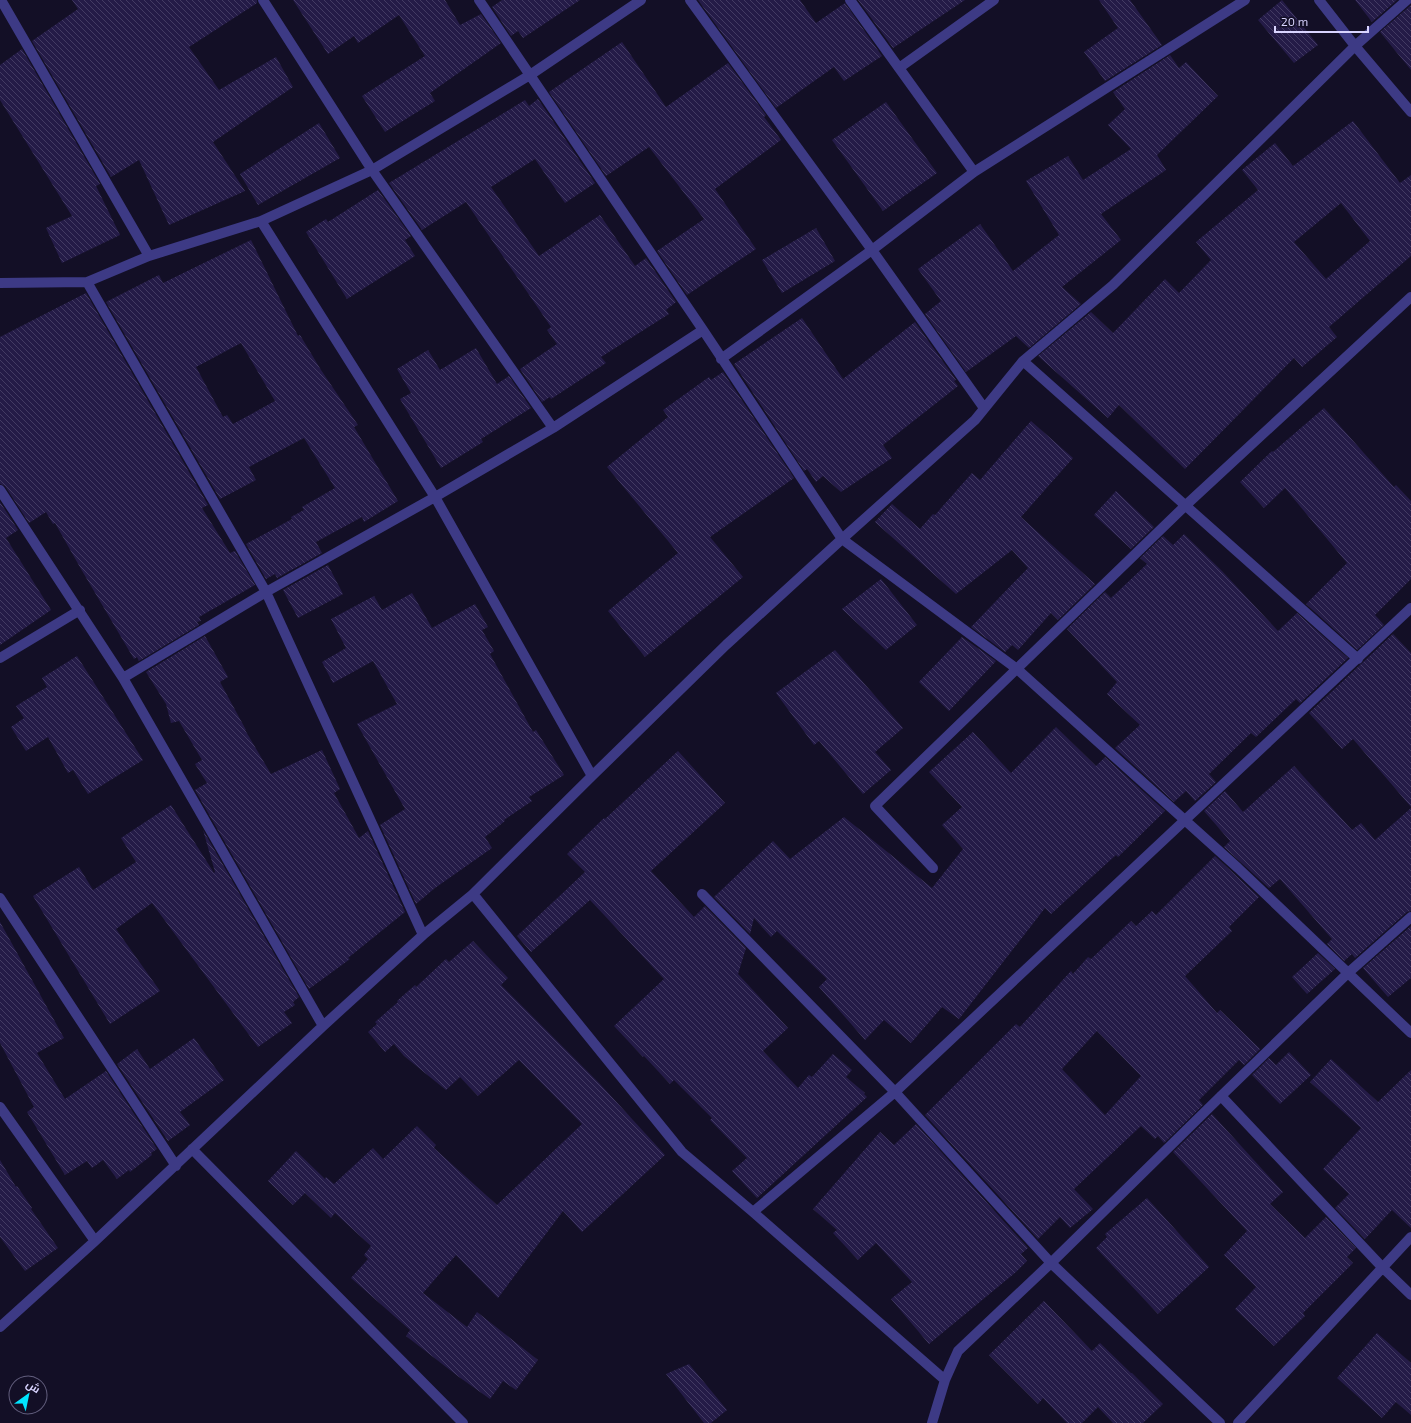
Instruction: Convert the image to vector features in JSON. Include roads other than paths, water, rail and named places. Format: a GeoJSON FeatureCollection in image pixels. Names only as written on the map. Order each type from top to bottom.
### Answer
{"type":"FeatureCollection","features":[{"type":"Feature","properties":{"kind":"street"},"geometry":{"type":"LineString","coordinates":[[1,0],[148,256]]}},
{"type":"Feature","properties":{"kind":"street"},"geometry":{"type":"LineString","coordinates":[[263,0],[372,170],[553,428]]}},
{"type":"Feature","properties":{"kind":"street"},"geometry":{"type":"LineString","coordinates":[[479,0],[842,538],[1017,668],[1238,868],[1411,1033]]}},
{"type":"Feature","properties":{"kind":"street"},"geometry":{"type":"LineString","coordinates":[[0,283],[87,282],[148,256],[261,222],[372,170],[530,76],[641,0]]}},
{"type":"Feature","properties":{"kind":"street"},"geometry":{"type":"LineString","coordinates":[[690,0],[872,250],[984,408]]}},
{"type":"Feature","properties":{"kind":"street"},"geometry":{"type":"LineString","coordinates":[[850,0],[974,172]]}},
{"type":"Feature","properties":{"kind":"street"},"geometry":{"type":"LineString","coordinates":[[899,68],[994,0]]}},
{"type":"Feature","properties":{"kind":"street"},"geometry":{"type":"LineString","coordinates":[[721,359],[872,250],[974,172],[1245,0]]}},
{"type":"Feature","properties":{"kind":"street"},"geometry":{"type":"LineString","coordinates":[[1319,0],[1354,46],[1411,112]]}},
{"type":"Feature","properties":{"kind":"street"},"geometry":{"type":"LineString","coordinates":[[0,1327],[95,1242],[323,1026],[423,935],[473,894],[726,645],[842,538],[975,420],[1024,361],[1113,285],[1354,46],[1407,0]]}},
{"type":"Feature","properties":{"kind":"street"},"geometry":{"type":"LineString","coordinates":[[261,222],[435,497],[592,776]]}},
{"type":"Feature","properties":{"kind":"street"},"geometry":{"type":"LineString","coordinates":[[87,282],[266,592],[423,935]]}},
{"type":"Feature","properties":{"kind":"street"},"geometry":{"type":"LineString","coordinates":[[933,868],[875,806],[1186,505],[1411,297]]}},
{"type":"Feature","properties":{"kind":"street"},"geometry":{"type":"LineString","coordinates":[[123,678],[266,592],[435,497],[553,428],[703,330]]}},
{"type":"Feature","properties":{"kind":"street"},"geometry":{"type":"LineString","coordinates":[[1024,361],[1358,658]]}},
{"type":"Feature","properties":{"kind":"street"},"geometry":{"type":"LineString","coordinates":[[0,490],[80,610],[123,678],[323,1026]]}},
{"type":"Feature","properties":{"kind":"street"},"geometry":{"type":"LineString","coordinates":[[753,1212],[895,1092],[1411,608]]}},
{"type":"Feature","properties":{"kind":"street"},"geometry":{"type":"LineString","coordinates":[[0,658],[80,610]]}},
{"type":"Feature","properties":{"kind":"street"},"geometry":{"type":"LineString","coordinates":[[473,894],[682,1152],[945,1380]]}},
{"type":"Feature","properties":{"kind":"street"},"geometry":{"type":"LineString","coordinates":[[702,894],[895,1092],[1051,1263],[1220,1423]]}},
{"type":"Feature","properties":{"kind":"street"},"geometry":{"type":"LineString","coordinates":[[0,898],[176,1166]]}},
{"type":"Feature","properties":{"kind":"street"},"geometry":{"type":"LineString","coordinates":[[932,1423],[945,1380],[958,1351],[1051,1263],[1348,973],[1411,918]]}},
{"type":"Feature","properties":{"kind":"street"},"geometry":{"type":"LineString","coordinates":[[1221,1096],[1382,1267],[1411,1295]]}},
{"type":"Feature","properties":{"kind":"street"},"geometry":{"type":"LineString","coordinates":[[0,1107],[95,1242]]}},
{"type":"Feature","properties":{"kind":"street"},"geometry":{"type":"LineString","coordinates":[[192,1149],[463,1423]]}},
{"type":"Feature","properties":{"kind":"street"},"geometry":{"type":"LineString","coordinates":[[1238,1423],[1411,1237]]}}]}
